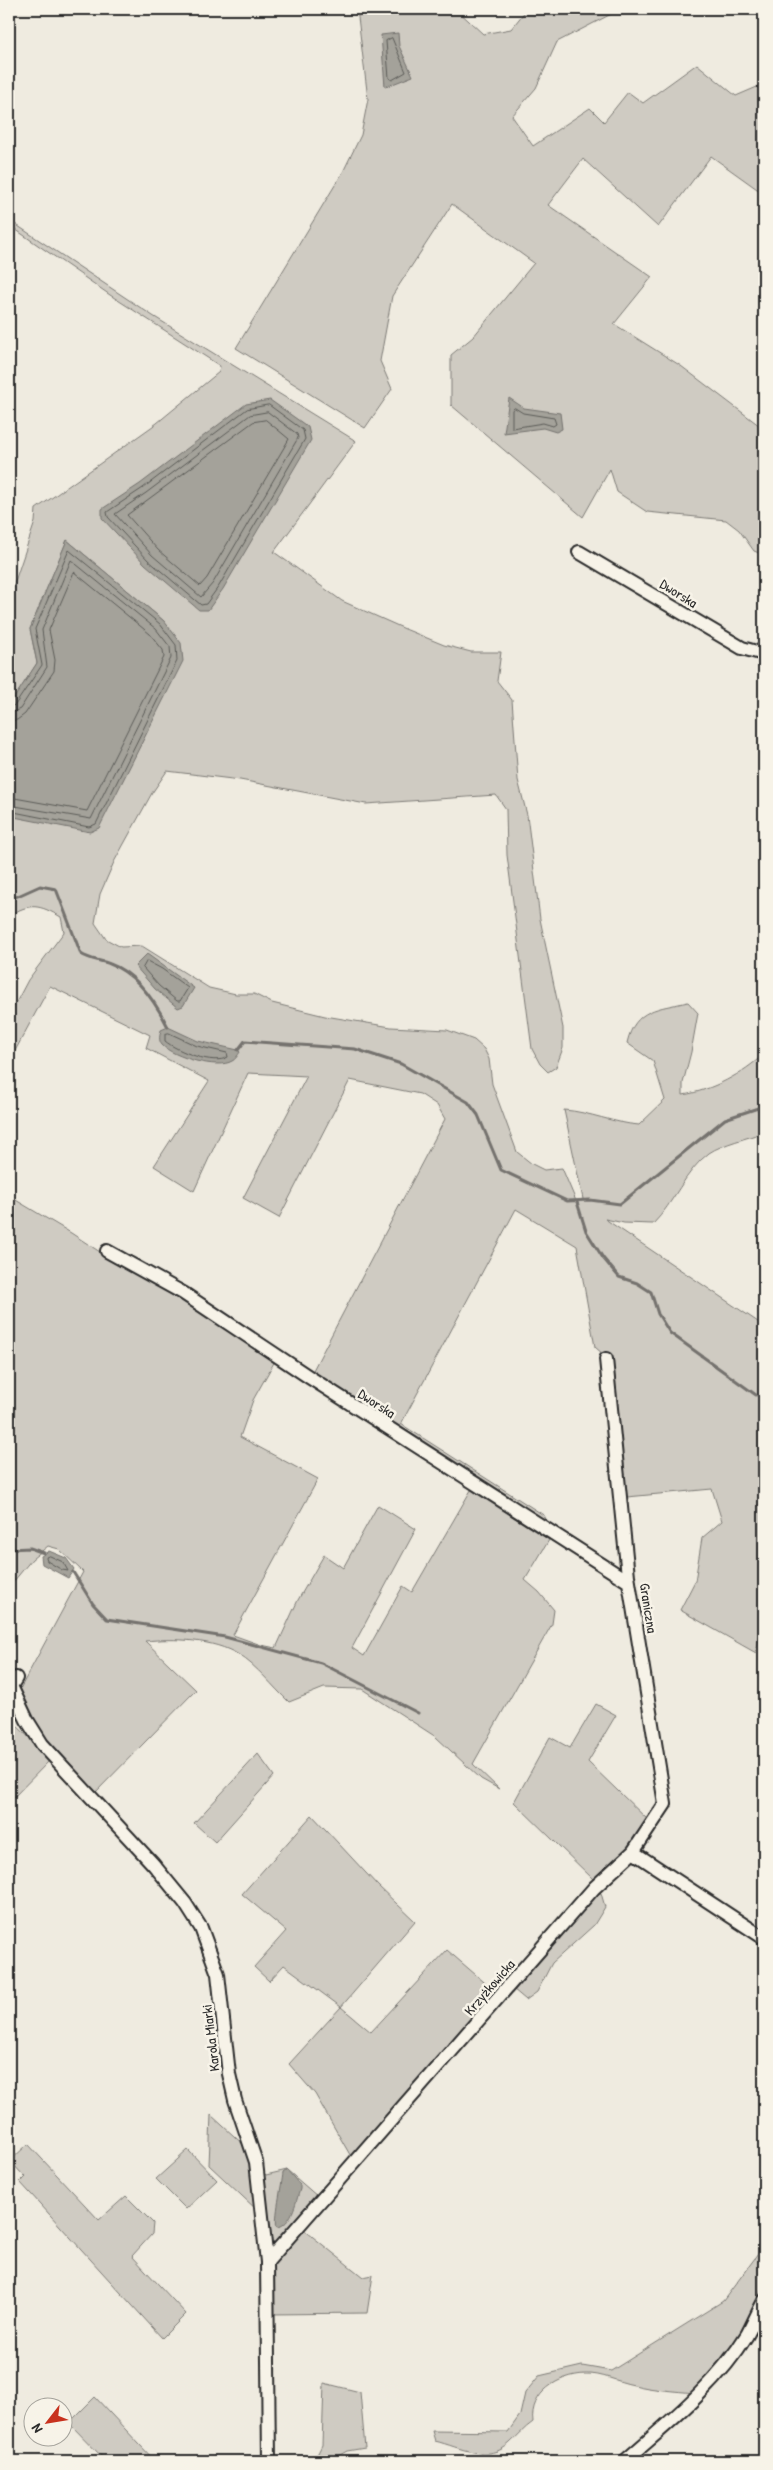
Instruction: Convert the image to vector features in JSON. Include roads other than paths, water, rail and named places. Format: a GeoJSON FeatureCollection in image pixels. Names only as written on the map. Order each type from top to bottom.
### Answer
{"type":"FeatureCollection","features":[{"type":"Feature","properties":{"kind":"street","name":"Dworska"},"geometry":{"type":"LineString","coordinates":[[579,552],[742,648],[764,654]]}},
{"type":"Feature","properties":{"kind":"street","name":"Dworska"},"geometry":{"type":"LineString","coordinates":[[107,1251],[183,1293],[309,1377],[629,1582]]}},
{"type":"Feature","properties":{"kind":"street","name":"Graniczna"},"geometry":{"type":"LineString","coordinates":[[606,1359],[629,1582],[665,1804],[633,1852]]}},
{"type":"Feature","properties":{"kind":"street","name":"Karola Miarki"},"geometry":{"type":"LineString","coordinates":[[16,1678],[11,1686],[27,1720],[42,1744],[153,1864],[185,1903],[201,1928],[218,1974],[229,2074],[235,2100],[256,2162],[267,2262],[269,2461]]}},
{"type":"Feature","properties":{"kind":"street"},"geometry":{"type":"LineString","coordinates":[[633,1852],[764,1938]]}},
{"type":"Feature","properties":{"kind":"street","name":"Krzyżkowicka"},"geometry":{"type":"LineString","coordinates":[[267,2262],[594,1888],[633,1852]]}},
{"type":"Feature","properties":{"kind":"street"},"geometry":{"type":"LineString","coordinates":[[625,2461],[671,2421],[714,2378],[746,2335],[764,2301]]}},
{"type":"Feature","properties":{"kind":"water"},"geometry":{"type":"Polygon","coordinates":[[[398,33],[399,46],[413,76],[385,87],[381,35],[398,33]]]}},
{"type":"Feature","properties":{"kind":"water"},"geometry":{"type":"Polygon","coordinates":[[[509,398],[524,408],[560,413],[562,429],[556,432],[543,428],[504,433],[509,398]]]}},
{"type":"Feature","properties":{"kind":"water"},"geometry":{"type":"Polygon","coordinates":[[[270,400],[308,427],[311,440],[223,589],[208,610],[199,610],[145,564],[102,518],[102,509],[140,484],[246,404],[270,400]]]}},
{"type":"Feature","properties":{"kind":"water"},"geometry":{"type":"Polygon","coordinates":[[[67,540],[164,621],[181,643],[183,661],[99,828],[90,832],[9,816],[9,706],[37,663],[30,629],[67,540]]]}},
{"type":"Feature","properties":{"kind":"water"},"geometry":{"type":"Polygon","coordinates":[[[147,954],[194,988],[183,1006],[178,1008],[155,989],[135,966],[147,954]]]}},
{"type":"Feature","properties":{"kind":"water"},"geometry":{"type":"Polygon","coordinates":[[[168,1027],[198,1041],[240,1052],[234,1060],[217,1064],[185,1058],[162,1045],[160,1038],[161,1030],[168,1027]]]}},
{"type":"Feature","properties":{"kind":"water"},"geometry":{"type":"Polygon","coordinates":[[[49,1551],[66,1558],[74,1569],[68,1578],[42,1564],[41,1556],[49,1551]]]}},
{"type":"Feature","properties":{"kind":"water"},"geometry":{"type":"Polygon","coordinates":[[[287,2170],[300,2185],[300,2189],[289,2218],[282,2226],[277,2227],[277,2210],[283,2173],[287,2170]]]}},
{"type":"Feature","properties":{"kind":"waterway"},"geometry":{"type":"LineString","coordinates":[[9,900],[40,886],[56,889],[81,954],[110,964],[129,975],[145,990],[158,1008],[168,1027]]}},
{"type":"Feature","properties":{"kind":"waterway"},"geometry":{"type":"LineString","coordinates":[[238,1050],[245,1041],[355,1049],[401,1064],[468,1102],[478,1115],[501,1170],[567,1201],[590,1200],[620,1204],[725,1119],[764,1106]]}},
{"type":"Feature","properties":{"kind":"waterway"},"geometry":{"type":"LineString","coordinates":[[577,1202],[586,1231],[603,1258],[619,1277],[637,1283],[651,1292],[658,1314],[670,1333],[756,1395]]}},
{"type":"Feature","properties":{"kind":"waterway"},"geometry":{"type":"LineString","coordinates":[[9,1549],[30,1548],[44,1553]]}},
{"type":"Feature","properties":{"kind":"waterway"},"geometry":{"type":"LineString","coordinates":[[73,1572],[93,1604],[107,1619],[225,1637],[321,1663],[418,1713]]}}]}
